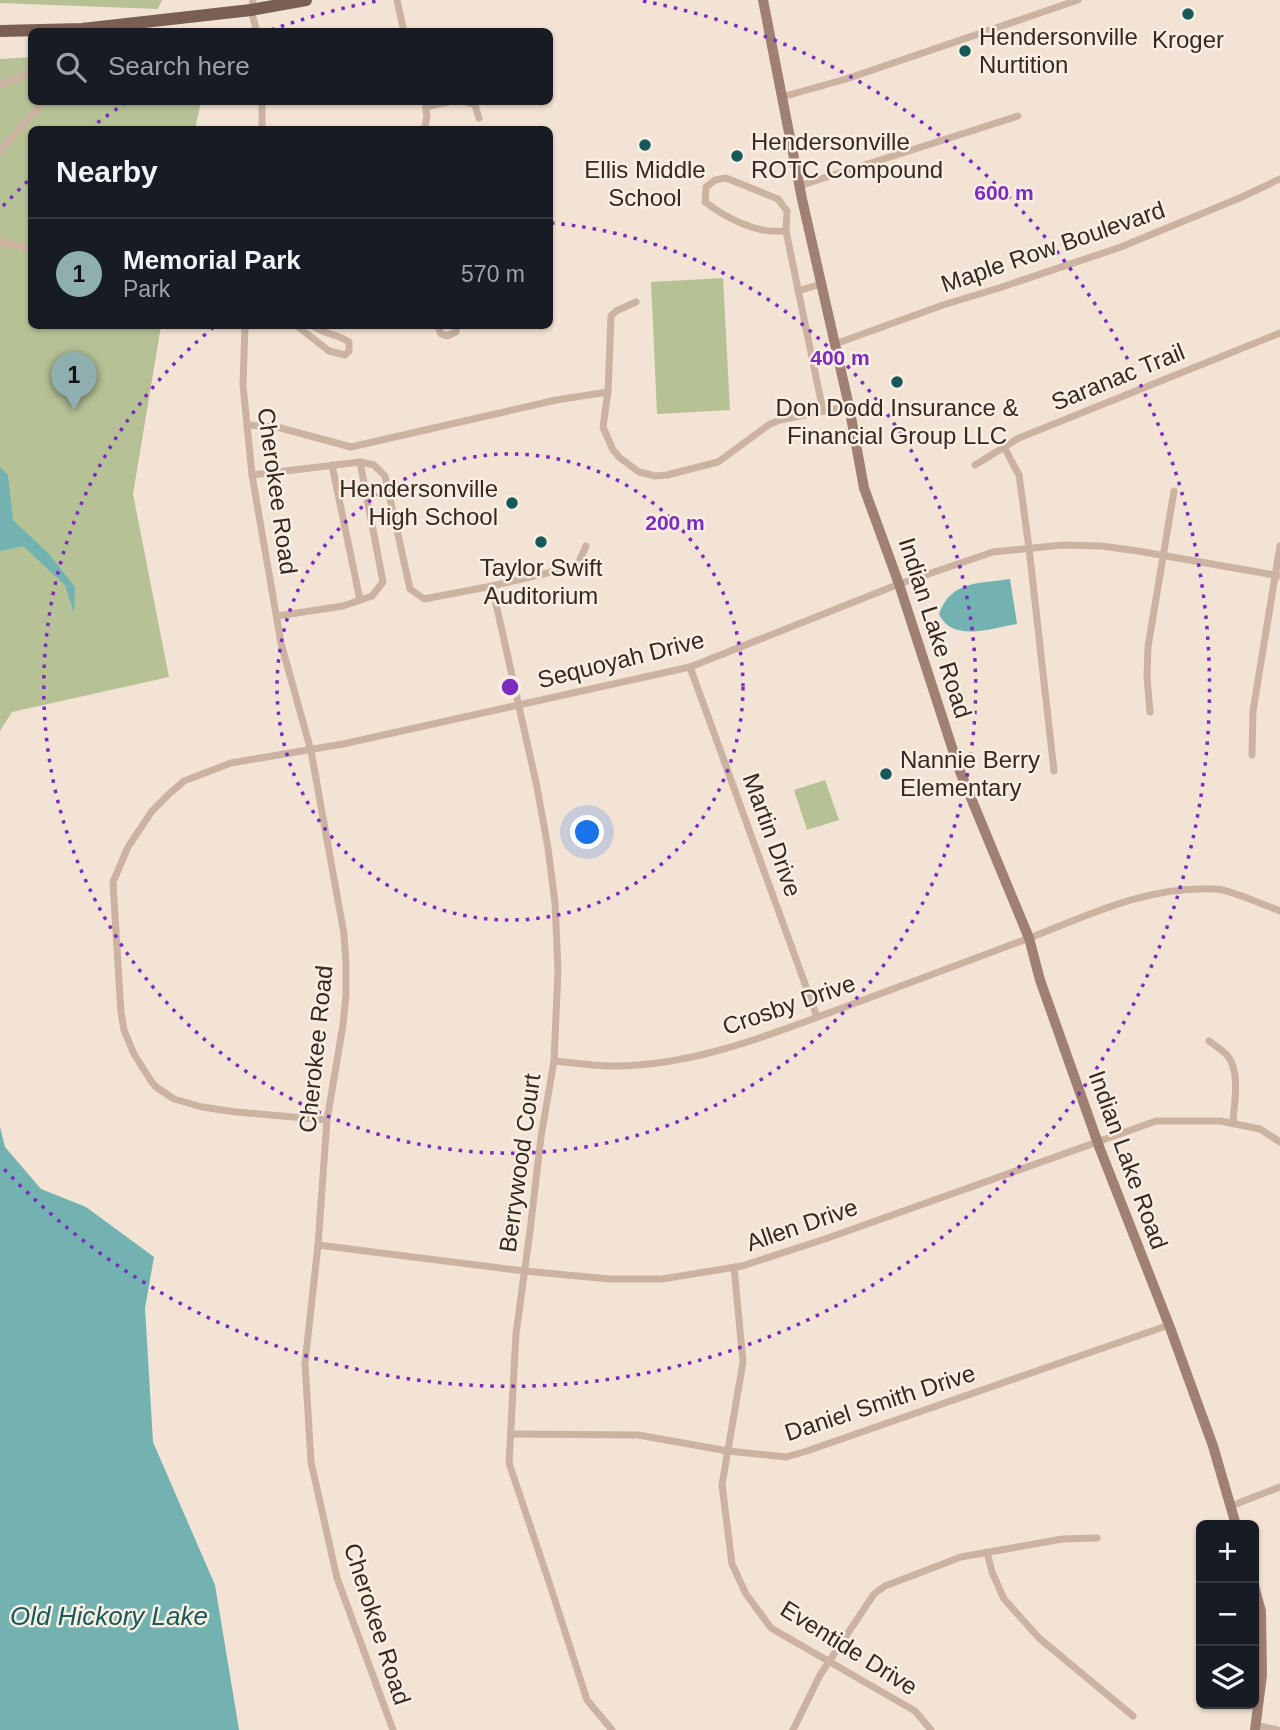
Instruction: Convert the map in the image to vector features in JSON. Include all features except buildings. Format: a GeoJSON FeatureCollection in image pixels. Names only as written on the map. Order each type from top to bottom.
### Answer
{"type":"FeatureCollection","features":[{"type":"Feature","properties":{"kind":"main road"},"geometry":{"type":"LineString","coordinates":[[96,28],[252,5],[306,0]]}},
{"type":"Feature","properties":{"kind":"main road"},"geometry":{"type":"LineString","coordinates":[[0,31],[28,31]]}},
{"type":"Feature","properties":{"kind":"street"},"geometry":{"type":"LineString","coordinates":[[397,0],[403,28]]}},
{"type":"Feature","properties":{"kind":"street","name":"Indian Lake Road"},"geometry":{"type":"LineString","coordinates":[[763,0],[799,187],[849,406],[864,488],[899,584],[959,769],[1029,938],[1040,980],[1097,1142],[1213,1446],[1235,1520]]}},
{"type":"Feature","properties":{"kind":"street"},"geometry":{"type":"LineString","coordinates":[[782,97],[844,79],[1078,0]]}},
{"type":"Feature","properties":{"kind":"street"},"geometry":{"type":"LineString","coordinates":[[252,5],[256,28]]}},
{"type":"Feature","properties":{"kind":"street"},"geometry":{"type":"LineString","coordinates":[[0,85],[28,74]]}},
{"type":"Feature","properties":{"kind":"street"},"geometry":{"type":"LineString","coordinates":[[0,151],[40,105]]}},
{"type":"Feature","properties":{"kind":"street"},"geometry":{"type":"LineString","coordinates":[[262,105],[262,126]]}},
{"type":"Feature","properties":{"kind":"street"},"geometry":{"type":"LineString","coordinates":[[425,105],[428,117],[425,126]]}},
{"type":"Feature","properties":{"kind":"street"},"geometry":{"type":"LineString","coordinates":[[475,105],[479,118]]}},
{"type":"Feature","properties":{"kind":"street"},"geometry":{"type":"LineString","coordinates":[[799,187],[1018,116]]}},
{"type":"Feature","properties":{"kind":"street"},"geometry":{"type":"LineString","coordinates":[[786,231],[765,231],[715,210],[705,202],[706,187],[715,180],[726,178],[778,199],[788,211],[786,231],[823,411]]}},
{"type":"Feature","properties":{"kind":"street","name":"Maple Row Boulevard"},"geometry":{"type":"LineString","coordinates":[[835,344],[943,305],[1121,247],[1242,197],[1280,178]]}},
{"type":"Feature","properties":{"kind":"street"},"geometry":{"type":"LineString","coordinates":[[0,242],[28,248]]}},
{"type":"Feature","properties":{"kind":"street"},"geometry":{"type":"LineString","coordinates":[[798,291],[821,284]]}},
{"type":"Feature","properties":{"kind":"street"},"geometry":{"type":"LineString","coordinates":[[636,302],[615,311],[611,316],[608,392],[603,427],[613,450],[639,472],[667,475],[718,463],[770,424],[849,406]]}},
{"type":"Feature","properties":{"kind":"street","name":"Cherokee Road"},"geometry":{"type":"LineString","coordinates":[[245,329],[243,385],[252,475],[281,643],[311,751],[344,934],[346,965],[343,1025],[327,1120],[318,1245],[305,1363],[311,1462],[337,1578],[393,1730]]}},
{"type":"Feature","properties":{"kind":"street"},"geometry":{"type":"LineString","coordinates":[[302,329],[329,351],[345,355],[349,342],[318,329]]}},
{"type":"Feature","properties":{"kind":"street"},"geometry":{"type":"LineString","coordinates":[[439,329],[447,336],[456,332],[456,329]]}},
{"type":"Feature","properties":{"kind":"street","name":"Saranac Trail"},"geometry":{"type":"LineString","coordinates":[[975,465],[1019,438],[1280,333]]}},
{"type":"Feature","properties":{"kind":"street"},"geometry":{"type":"LineString","coordinates":[[247,425],[276,427],[351,447],[556,400],[608,392]]}},
{"type":"Feature","properties":{"kind":"street"},"geometry":{"type":"LineString","coordinates":[[1004,447],[1018,475],[1029,548],[1054,771]]}},
{"type":"Feature","properties":{"kind":"street"},"geometry":{"type":"LineString","coordinates":[[252,475],[360,462],[374,465],[385,476],[410,589],[424,599],[577,566],[586,546]]}},
{"type":"Feature","properties":{"kind":"street"},"geometry":{"type":"LineString","coordinates":[[277,616],[343,606],[372,596],[383,582],[360,462]]}},
{"type":"Feature","properties":{"kind":"street"},"geometry":{"type":"LineString","coordinates":[[332,465],[360,600]]}},
{"type":"Feature","properties":{"kind":"street"},"geometry":{"type":"LineString","coordinates":[[1150,712],[1148,647],[1174,491]]}},
{"type":"Feature","properties":{"kind":"street","name":"Sequoyah Drive"},"geometry":{"type":"LineString","coordinates":[[327,1120],[236,1112],[174,1099],[156,1087],[141,1066],[124,1030],[113,882],[128,847],[152,811],[184,781],[231,763],[311,751],[690,667],[899,584],[993,552],[1063,545],[1101,546],[1278,575]]}},
{"type":"Feature","properties":{"kind":"street"},"geometry":{"type":"LineString","coordinates":[[1252,755],[1253,711],[1278,575],[1280,546]]}},
{"type":"Feature","properties":{"kind":"street","name":"Berrywood Court"},"geometry":{"type":"LineString","coordinates":[[492,586],[548,848],[555,903],[558,970],[554,1061],[541,1137],[516,1334],[509,1463],[587,1700],[612,1730]]}},
{"type":"Feature","properties":{"kind":"street","name":"Martin Drive"},"geometry":{"type":"LineString","coordinates":[[690,667],[817,1017]]}},
{"type":"Feature","properties":{"kind":"street","name":"Crosby Drive"},"geometry":{"type":"LineString","coordinates":[[554,1061],[635,1066],[716,1051],[817,1017],[1142,896],[1218,889],[1280,911]]}},
{"type":"Feature","properties":{"kind":"street"},"geometry":{"type":"LineString","coordinates":[[1209,1041],[1228,1056],[1233,1069],[1233,1123]]}},
{"type":"Feature","properties":{"kind":"street","name":"Allen Drive"},"geometry":{"type":"LineString","coordinates":[[318,1245],[524,1271],[610,1279],[662,1279],[734,1267],[825,1239],[1156,1121],[1233,1123],[1260,1129],[1280,1142]]}},
{"type":"Feature","properties":{"kind":"street","name":"Eventide Drive"},"geometry":{"type":"LineString","coordinates":[[734,1267],[743,1362],[722,1485],[732,1564],[746,1594],[771,1628],[915,1711],[931,1730]]}},
{"type":"Feature","properties":{"kind":"street","name":"Daniel Smith Drive"},"geometry":{"type":"LineString","coordinates":[[510,1434],[638,1435],[728,1451],[786,1457],[1169,1325]]}},
{"type":"Feature","properties":{"kind":"street"},"geometry":{"type":"LineString","coordinates":[[1231,1506],[1280,1488]]}},
{"type":"Feature","properties":{"kind":"street"},"geometry":{"type":"LineString","coordinates":[[793,1730],[820,1675],[874,1594],[884,1586],[961,1557],[1062,1539],[1097,1538]]}},
{"type":"Feature","properties":{"kind":"street"},"geometry":{"type":"LineString","coordinates":[[986,1552],[1004,1599],[1039,1638],[1133,1716]]}},
{"type":"Feature","properties":{"kind":"street"},"geometry":{"type":"LineString","coordinates":[[1259,1604],[1262,1675],[1255,1728],[1277,1730]]}},
{"type":"Feature","properties":{"kind":"green space"},"geometry":{"type":"Polygon","coordinates":[[[0,0],[162,0],[158,9],[0,3],[0,0]]]}},
{"type":"Feature","properties":{"kind":"green space"},"geometry":{"type":"Polygon","coordinates":[[[28,57],[28,105],[200,105],[196,126],[28,126],[28,329],[160,329],[133,494],[169,677],[12,712],[0,731],[0,59],[28,57]]]}},
{"type":"Feature","properties":{"kind":"green space"},"geometry":{"type":"Polygon","coordinates":[[[723,278],[730,410],[657,414],[651,282],[723,278]]]}},
{"type":"Feature","properties":{"kind":"green space"},"geometry":{"type":"Polygon","coordinates":[[[825,780],[839,820],[807,830],[794,790],[825,780]]]}},
{"type":"Feature","properties":{"kind":"water"},"geometry":{"type":"Polygon","coordinates":[[[0,467],[8,475],[13,520],[48,553],[75,587],[74,613],[65,585],[23,546],[0,551],[0,467]]]}},
{"type":"Feature","properties":{"kind":"water"},"geometry":{"type":"Polygon","coordinates":[[[1010,579],[1017,624],[963,631],[945,623],[939,614],[944,603],[959,589],[977,583],[1010,579]]]}},
{"type":"Feature","properties":{"kind":"water","name":"Old Hickory Lake"},"geometry":{"type":"Polygon","coordinates":[[[0,1127],[5,1147],[41,1189],[86,1207],[154,1257],[145,1308],[153,1442],[215,1585],[239,1730],[0,1730],[0,1127]]]}},
{"type":"Feature","properties":{"kind":"place","name":"Kroger"},"geometry":{"type":"Point","coordinates":[1188,14]}},
{"type":"Feature","properties":{"kind":"place","name":"Hendersonville Nurtition"},"geometry":{"type":"Point","coordinates":[965,51]}},
{"type":"Feature","properties":{"kind":"place","name":"Ellis Middle School"},"geometry":{"type":"Point","coordinates":[645,145]}},
{"type":"Feature","properties":{"kind":"place","name":"Hendersonville ROTC Compound"},"geometry":{"type":"Point","coordinates":[737,156]}},
{"type":"Feature","properties":{"kind":"place","name":"Don Dodd Insurance & Financial Group LLC"},"geometry":{"type":"Point","coordinates":[897,382]}},
{"type":"Feature","properties":{"kind":"place","name":"Memorial Park"},"geometry":{"type":"Point","coordinates":[74,410]}},
{"type":"Feature","properties":{"kind":"place","name":"Hendersonville High School"},"geometry":{"type":"Point","coordinates":[512,503]}},
{"type":"Feature","properties":{"kind":"place","name":"Taylor Swift Auditorium"},"geometry":{"type":"Point","coordinates":[541,542]}},
{"type":"Feature","properties":{"kind":"place","name":"Nannie Berry Elementary"},"geometry":{"type":"Point","coordinates":[886,774]}}]}
